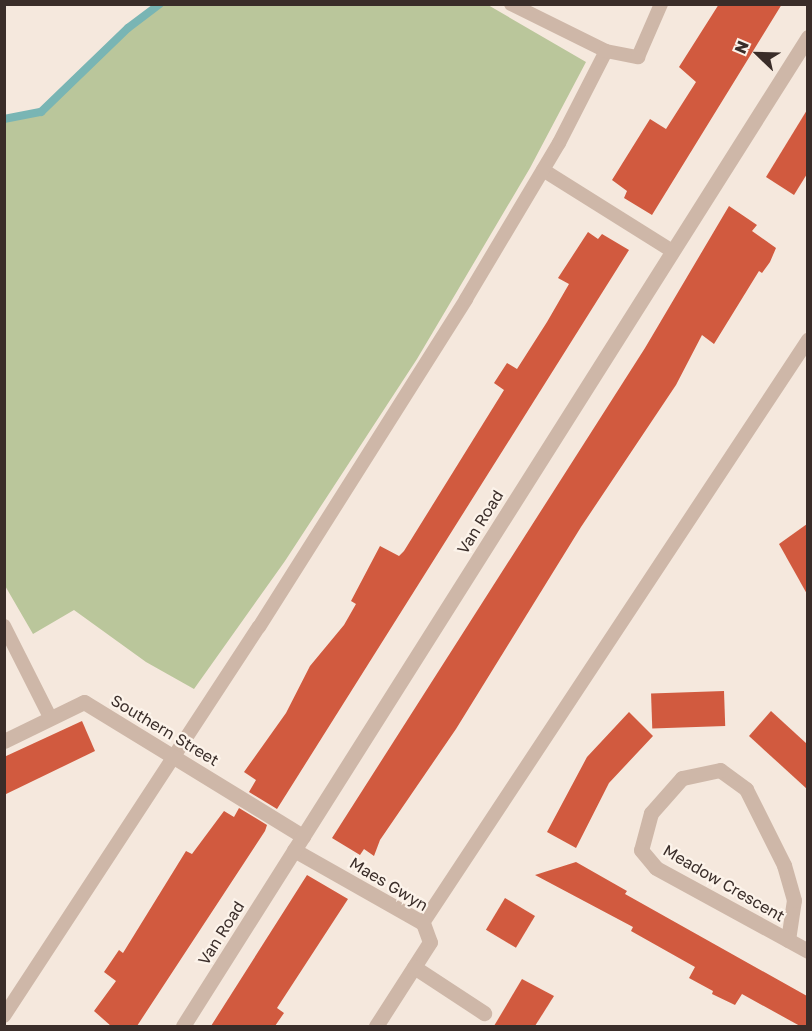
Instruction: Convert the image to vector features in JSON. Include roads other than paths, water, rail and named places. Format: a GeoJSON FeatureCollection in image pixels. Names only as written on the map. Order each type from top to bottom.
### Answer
{"type":"FeatureCollection","features":[{"type":"Feature","properties":{"kind":"street","name":"Van Road"},"geometry":{"type":"LineString","coordinates":[[183,1026],[807,37]]}},
{"type":"Feature","properties":{"kind":"street","name":"Southern Street"},"geometry":{"type":"LineString","coordinates":[[4,741],[84,702],[303,836]]}},
{"type":"Feature","properties":{"kind":"street","name":"Meadow Crescent"},"geometry":{"type":"LineString","coordinates":[[788,940],[795,900],[784,865],[746,789],[720,770],[682,778],[651,813],[640,850],[656,867],[807,951]]}},
{"type":"Feature","properties":{"kind":"street","name":"Maes Gwyn"},"geometry":{"type":"LineString","coordinates":[[294,850],[423,923],[430,942],[376,1026]]}},
{"type":"Feature","properties":{"kind":"street"},"geometry":{"type":"LineString","coordinates":[[414,967],[484,1013]]}},
{"type":"Feature","properties":{"kind":"lane"},"geometry":{"type":"LineString","coordinates":[[511,4],[606,51],[638,57],[661,4]]}},
{"type":"Feature","properties":{"kind":"lane"},"geometry":{"type":"LineString","coordinates":[[4,1016],[174,756],[466,299],[543,170],[606,51]]}},
{"type":"Feature","properties":{"kind":"lane"},"geometry":{"type":"LineString","coordinates":[[543,170],[672,251]]}},
{"type":"Feature","properties":{"kind":"lane"},"geometry":{"type":"LineString","coordinates":[[423,923],[807,340]]}},
{"type":"Feature","properties":{"kind":"lane"},"geometry":{"type":"LineString","coordinates":[[4,626],[51,718]]}},
{"type":"Feature","properties":{"kind":"waterway"},"geometry":{"type":"LineString","coordinates":[[4,119],[41,112],[128,28],[160,4]]}}]}
